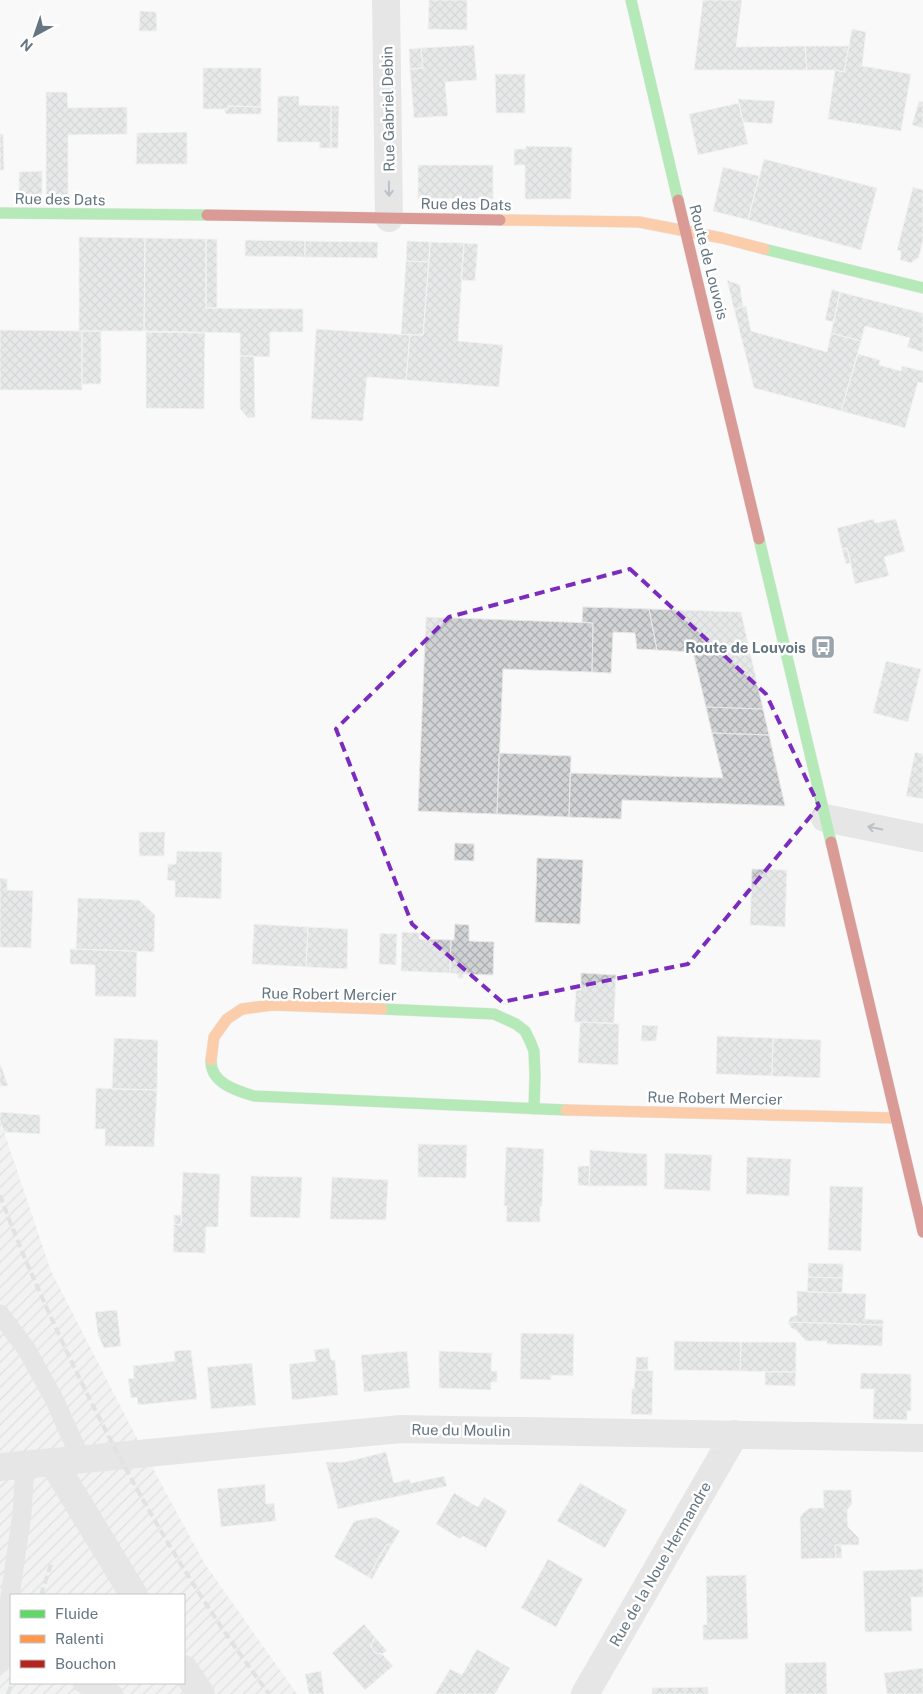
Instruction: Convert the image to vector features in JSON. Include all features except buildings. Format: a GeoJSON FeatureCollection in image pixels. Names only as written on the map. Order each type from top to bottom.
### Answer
{"type":"FeatureCollection","features":[{"type":"Feature","properties":{"kind":"street","name":"Rue Gabriel Debin"},"geometry":{"type":"LineString","coordinates":[[386,0],[389,218]]}},
{"type":"Feature","properties":{"kind":"street","name":"Route de Louvois"},"geometry":{"type":"LineString","coordinates":[[631,0],[923,1232]]}},
{"type":"Feature","properties":{"kind":"street","name":"Rue des Dats"},"geometry":{"type":"LineString","coordinates":[[0,213],[639,222],[740,242],[923,288]]}},
{"type":"Feature","properties":{"kind":"street"},"geometry":{"type":"LineString","coordinates":[[825,818],[923,838]]}},
{"type":"Feature","properties":{"kind":"street","name":"Rue Robert Mercier"},"geometry":{"type":"LineString","coordinates":[[534,1108],[535,1056],[529,1038],[516,1024],[494,1014],[272,1005],[242,1010],[227,1019],[214,1037],[211,1064],[219,1080],[232,1089],[254,1096],[534,1108],[896,1118]]}},
{"type":"Feature","properties":{"kind":"street","name":"Rue du Moulin"},"geometry":{"type":"LineString","coordinates":[[12,1466],[400,1430],[923,1438]]}},
{"type":"Feature","properties":{"kind":"street","name":"Rue de la Noue Hermandre"},"geometry":{"type":"LineString","coordinates":[[585,1694],[735,1434]]}},
{"type":"Feature","properties":{"kind":"street"},"geometry":{"type":"LineString","coordinates":[[52,1462],[133,1594]]}},
{"type":"Feature","properties":{"kind":"street"},"geometry":{"type":"LineString","coordinates":[[185,1670],[201,1694]]}},
{"type":"Feature","properties":{"kind":"lane"},"geometry":{"type":"LineString","coordinates":[[0,1314],[27,1350],[54,1398],[81,1459]]}},
{"type":"Feature","properties":{"kind":"lane"},"geometry":{"type":"LineString","coordinates":[[10,1594],[22,1514],[12,1466]]}},
{"type":"Feature","properties":{"kind":"lane"},"geometry":{"type":"LineString","coordinates":[[0,1664],[10,1596]]}},
{"type":"Feature","properties":{"kind":"lane"},"geometry":{"type":"LineString","coordinates":[[85,1684],[114,1694]]}},
{"type":"Feature","properties":{"kind":"highlighted area"},"geometry":{"type":"Polygon","coordinates":[[[630,569],[766,694],[819,806],[688,964],[502,1002],[412,924],[336,729],[449,617],[630,569]]]}},
{"type":"Feature","properties":{"kind":"shaded area"},"geometry":{"type":"Polygon","coordinates":[[[0,1120],[51,1271],[144,1452],[205,1564],[297,1694],[0,1694],[0,1120]]]}},
{"type":"Feature","properties":{"kind":"railway"},"geometry":{"type":"LineString","coordinates":[[0,1195],[40,1293],[111,1441],[185,1571],[269,1694]]}},
{"type":"Feature","properties":{"kind":"railway"},"geometry":{"type":"LineString","coordinates":[[41,1594],[52,1561]]}},
{"type":"Feature","properties":{"kind":"railway"},"geometry":{"type":"LineString","coordinates":[[8,1694],[12,1684]]}},
{"type":"Feature","properties":{"kind":"traffic: fast"},"geometry":{"type":"LineString","coordinates":[[631,0],[678,200]]}},
{"type":"Feature","properties":{"kind":"traffic: fast"},"geometry":{"type":"LineString","coordinates":[[0,213],[207,215]]}},
{"type":"Feature","properties":{"kind":"traffic: fast"},"geometry":{"type":"LineString","coordinates":[[764,249],[923,288]]}},
{"type":"Feature","properties":{"kind":"traffic: fast"},"geometry":{"type":"LineString","coordinates":[[759,539],[831,842]]}},
{"type":"Feature","properties":{"kind":"traffic: fast"},"geometry":{"type":"LineString","coordinates":[[382,1009],[494,1014],[516,1024],[525,1031],[534,1051],[534,1109]]}},
{"type":"Feature","properties":{"kind":"traffic: fast"},"geometry":{"type":"LineString","coordinates":[[211,1060],[215,1075],[220,1080],[240,1092],[254,1096],[566,1110]]}},
{"type":"Feature","properties":{"kind":"traffic: slow"},"geometry":{"type":"LineString","coordinates":[[500,220],[639,222],[722,238],[764,249]]}},
{"type":"Feature","properties":{"kind":"traffic: slow"},"geometry":{"type":"LineString","coordinates":[[211,1060],[214,1037],[227,1019],[242,1009],[272,1005],[382,1009]]}},
{"type":"Feature","properties":{"kind":"traffic: slow"},"geometry":{"type":"LineString","coordinates":[[566,1110],[896,1118]]}},
{"type":"Feature","properties":{"kind":"traffic: jam"},"geometry":{"type":"LineString","coordinates":[[678,200],[759,539]]}},
{"type":"Feature","properties":{"kind":"traffic: jam"},"geometry":{"type":"LineString","coordinates":[[207,215],[500,220]]}},
{"type":"Feature","properties":{"kind":"traffic: jam"},"geometry":{"type":"LineString","coordinates":[[831,842],[923,1232]]}},
{"type":"Feature","properties":{"kind":"place","name":"Route de Louvois"},"geometry":{"type":"Point","coordinates":[823,647]}}]}
